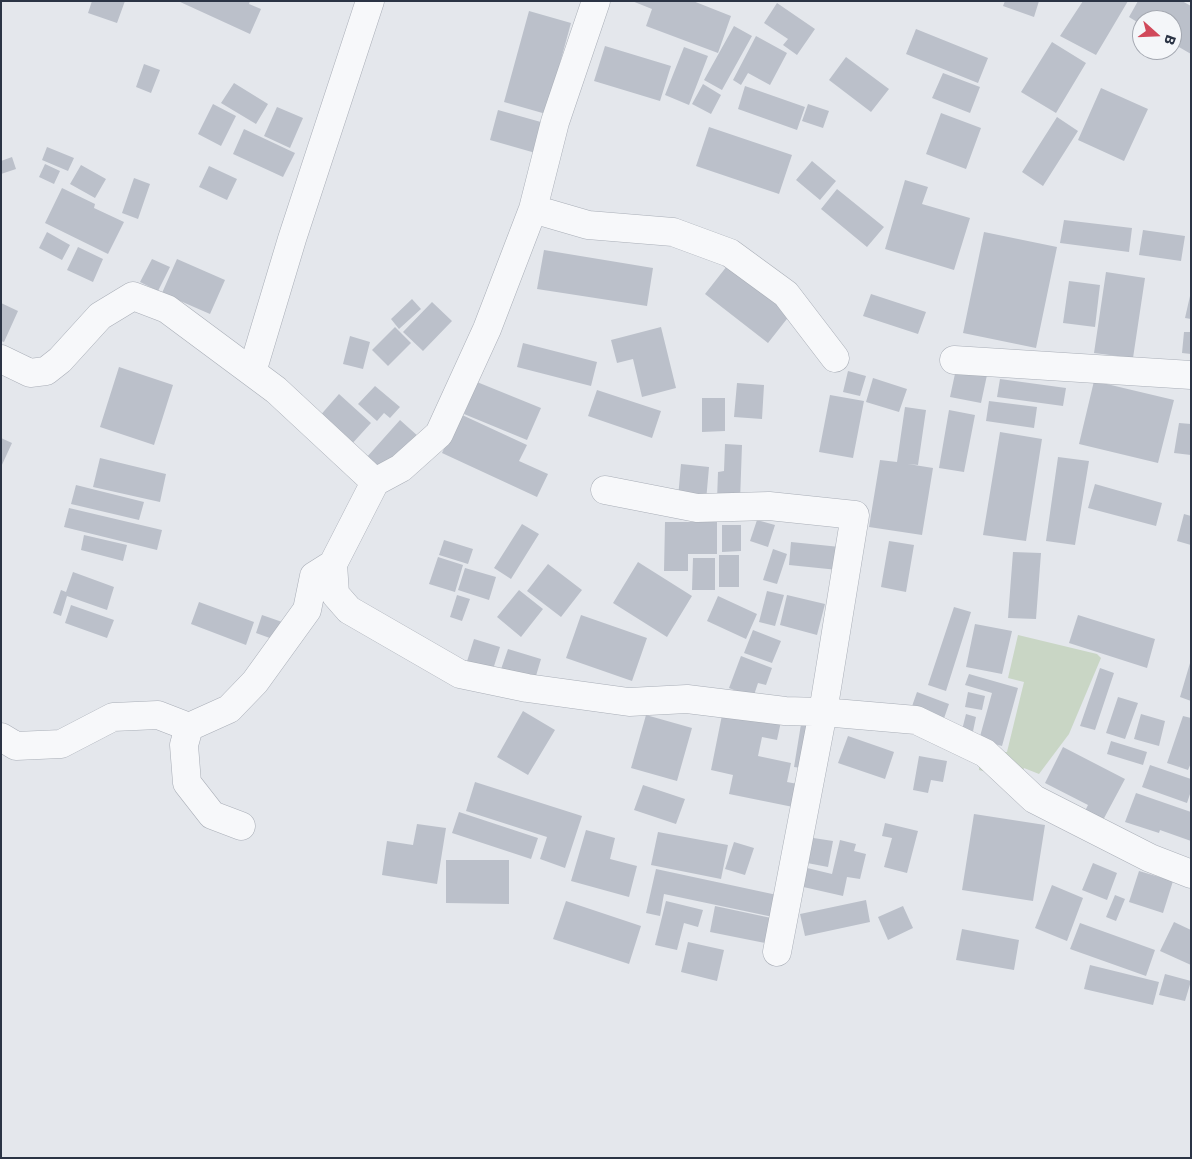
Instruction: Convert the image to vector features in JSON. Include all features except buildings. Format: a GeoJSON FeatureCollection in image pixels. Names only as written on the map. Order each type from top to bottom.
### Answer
{"type":"FeatureCollection","features":[{"type":"Feature","properties":{"kind":"street"},"geometry":{"type":"LineString","coordinates":[[252,372],[292,239],[370,1]]}},
{"type":"Feature","properties":{"kind":"street"},"geometry":{"type":"LineString","coordinates":[[596,1],[555,122],[533,209],[487,329],[440,434],[401,468],[374,482],[333,564],[335,594],[349,610],[460,674],[526,688],[629,702],[687,699],[785,712],[823,712],[916,720],[985,753],[1034,799],[1150,858],[1191,874]]}},
{"type":"Feature","properties":{"kind":"street"},"geometry":{"type":"LineString","coordinates":[[533,209],[588,225],[673,232],[730,253],[786,294],[835,358]]}},
{"type":"Feature","properties":{"kind":"street"},"geometry":{"type":"LineString","coordinates":[[1,359],[30,373],[46,371],[60,360],[100,316],[132,296],[167,309],[276,390],[374,482]]}},
{"type":"Feature","properties":{"kind":"street"},"geometry":{"type":"LineString","coordinates":[[954,360],[1191,375]]}},
{"type":"Feature","properties":{"kind":"street"},"geometry":{"type":"LineString","coordinates":[[605,490],[697,508],[769,506],[855,515],[823,712],[777,952]]}},
{"type":"Feature","properties":{"kind":"street"},"geometry":{"type":"LineString","coordinates":[[1,737],[16,746],[61,744],[113,717],[158,715],[189,727],[229,709],[255,682],[307,610],[314,576],[333,564]]}},
{"type":"Feature","properties":{"kind":"street"},"geometry":{"type":"LineString","coordinates":[[189,727],[184,745],[187,782],[212,815],[240,826]]}},
{"type":"Feature","properties":{"kind":"green space"},"geometry":{"type":"Polygon","coordinates":[[[1018,635],[1097,654],[1101,658],[1069,734],[1039,774],[1024,768],[1020,781],[979,770],[979,752],[1007,752],[1024,682],[1008,678],[1018,635]]]}}]}
